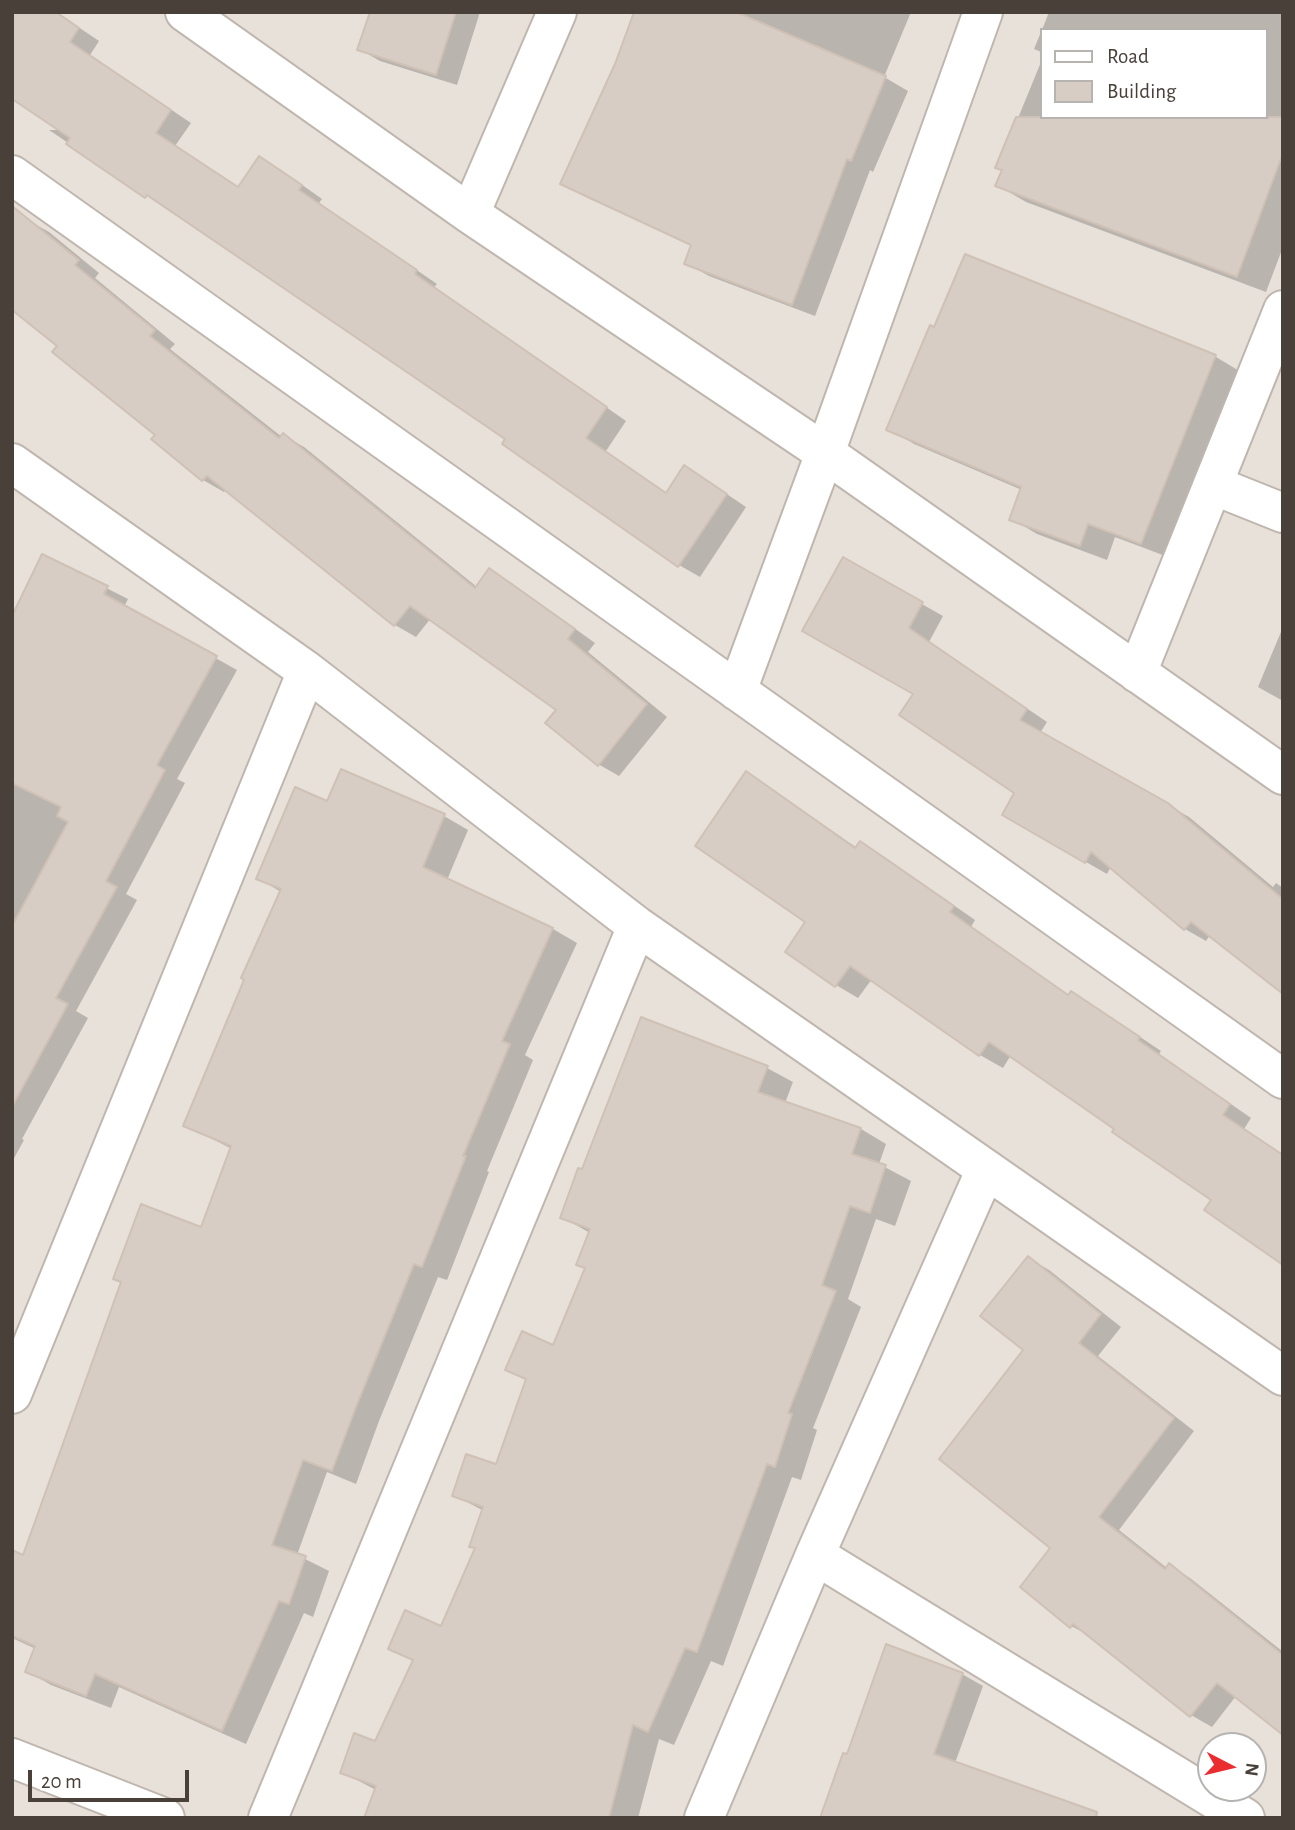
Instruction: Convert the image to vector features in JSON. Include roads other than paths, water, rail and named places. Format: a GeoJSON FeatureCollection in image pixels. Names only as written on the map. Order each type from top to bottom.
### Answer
{"type":"FeatureCollection","features":[{"type":"Feature","properties":{"kind":"street"},"geometry":{"type":"LineString","coordinates":[[185,12],[470,214],[825,453],[1283,775]]}},
{"type":"Feature","properties":{"kind":"street"},"geometry":{"type":"LineString","coordinates":[[470,214],[557,12]]}},
{"type":"Feature","properties":{"kind":"street"},"geometry":{"type":"LineString","coordinates":[[737,691],[983,12]]}},
{"type":"Feature","properties":{"kind":"street"},"geometry":{"type":"LineString","coordinates":[[12,175],[1283,1079]]}},
{"type":"Feature","properties":{"kind":"street"},"geometry":{"type":"LineString","coordinates":[[1137,673],[1283,310]]}},
{"type":"Feature","properties":{"kind":"street"},"geometry":{"type":"LineString","coordinates":[[12,463],[307,671],[637,926],[1283,1376]]}},
{"type":"Feature","properties":{"kind":"street"},"geometry":{"type":"LineString","coordinates":[[1213,485],[1283,513]]}},
{"type":"Feature","properties":{"kind":"street"},"geometry":{"type":"LineString","coordinates":[[12,1394],[22,1340],[307,671]]}},
{"type":"Feature","properties":{"kind":"street"},"geometry":{"type":"LineString","coordinates":[[268,1818],[637,926]]}},
{"type":"Feature","properties":{"kind":"street"},"geometry":{"type":"LineString","coordinates":[[704,1818],[815,1555],[986,1169]]}},
{"type":"Feature","properties":{"kind":"street"},"geometry":{"type":"LineString","coordinates":[[815,1555],[1245,1818]]}},
{"type":"Feature","properties":{"kind":"street"},"geometry":{"type":"LineString","coordinates":[[12,1758],[165,1818]]}}]}
